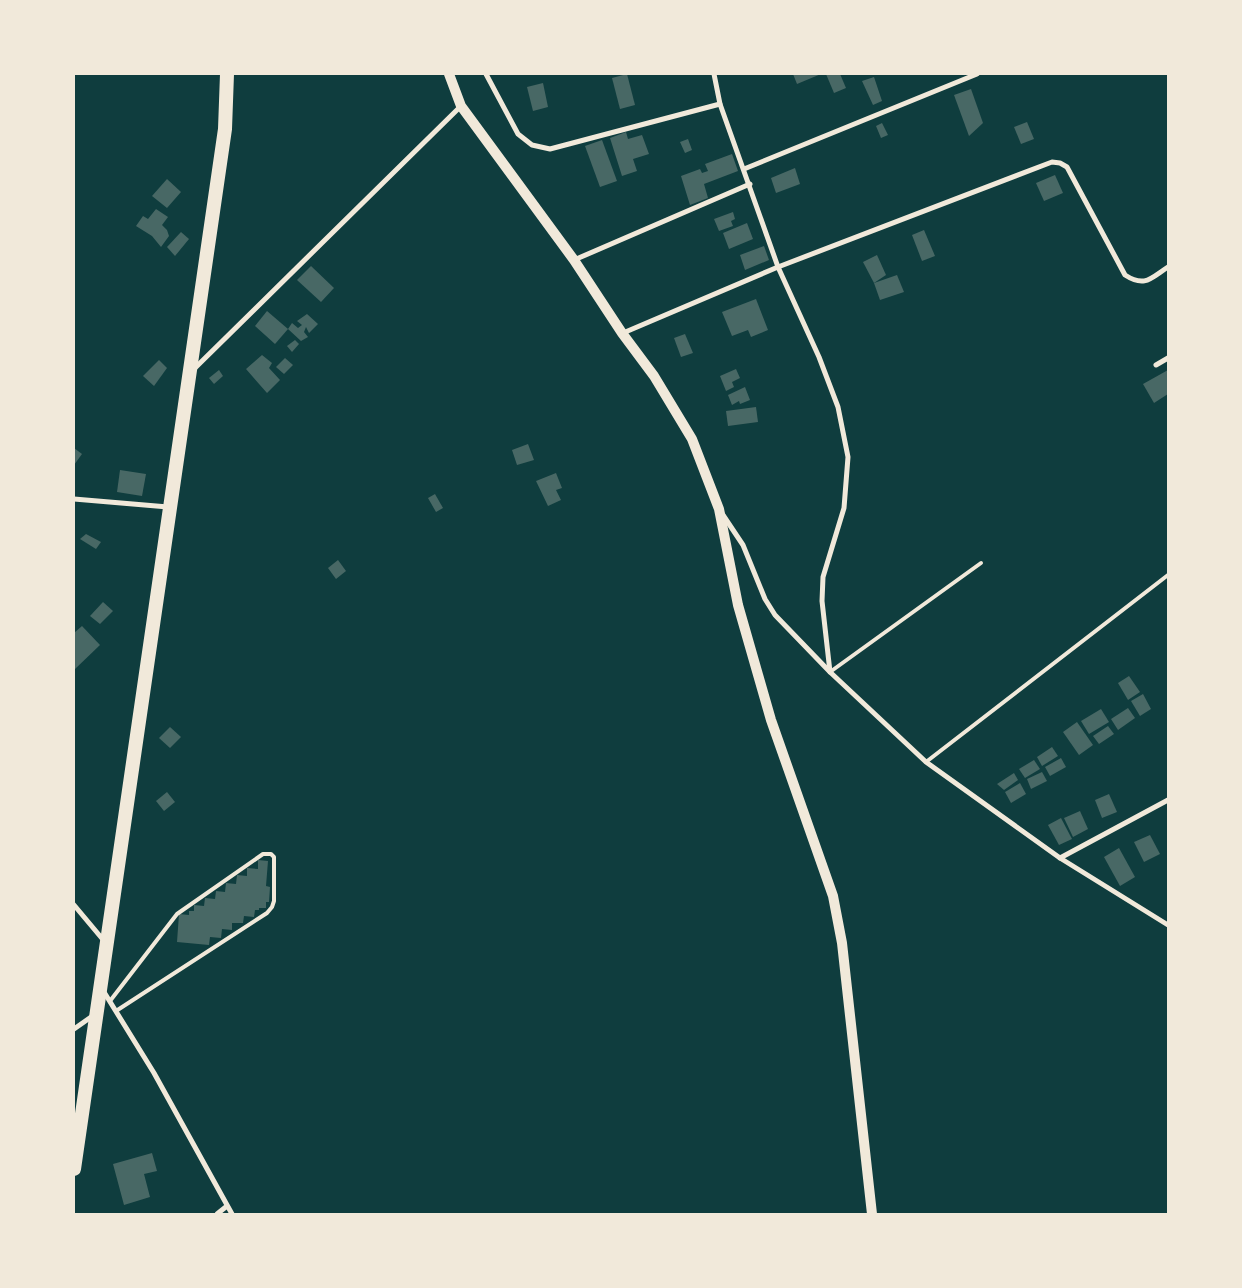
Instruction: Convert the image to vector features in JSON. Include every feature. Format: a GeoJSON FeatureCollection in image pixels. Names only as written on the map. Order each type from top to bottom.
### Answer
{"type":"FeatureCollection","features":[{"type":"Feature","properties":{"kind":"highway"},"geometry":{"type":"LineString","coordinates":[[74,1170],[225,129],[227,74]]}},
{"type":"Feature","properties":{"kind":"main road"},"geometry":{"type":"LineString","coordinates":[[449,74],[461,106],[574,260],[622,334],[654,376],[692,439],[718,509],[738,605],[771,720],[833,896],[842,943],[872,1214]]}},
{"type":"Feature","properties":{"kind":"street"},"geometry":{"type":"LineString","coordinates":[[486,74],[518,134],[532,145],[550,149],[720,104]]}},
{"type":"Feature","properties":{"kind":"street"},"geometry":{"type":"LineString","coordinates":[[714,74],[720,104],[778,267],[819,357],[835,399],[848,457],[844,508],[823,577],[822,601],[830,672]]}},
{"type":"Feature","properties":{"kind":"street"},"geometry":{"type":"LineString","coordinates":[[744,169],[977,74]]}},
{"type":"Feature","properties":{"kind":"street"},"geometry":{"type":"LineString","coordinates":[[188,375],[461,106]]}},
{"type":"Feature","properties":{"kind":"street"},"geometry":{"type":"LineString","coordinates":[[622,334],[778,267],[1052,162],[1060,163],[1067,167],[1126,275],[1135,281],[1146,281],[1168,267]]}},
{"type":"Feature","properties":{"kind":"street"},"geometry":{"type":"LineString","coordinates":[[574,260],[750,184]]}},
{"type":"Feature","properties":{"kind":"street"},"geometry":{"type":"LineString","coordinates":[[1156,365],[1168,358]]}},
{"type":"Feature","properties":{"kind":"street"},"geometry":{"type":"LineString","coordinates":[[74,498],[169,508]]}},
{"type":"Feature","properties":{"kind":"street"},"geometry":{"type":"LineString","coordinates":[[718,509],[743,545],[770,608],[830,672],[926,762],[1060,858],[1168,925]]}},
{"type":"Feature","properties":{"kind":"street"},"geometry":{"type":"LineString","coordinates":[[1060,858],[1168,800]]}},
{"type":"Feature","properties":{"kind":"street"},"geometry":{"type":"LineString","coordinates":[[74,905],[107,944]]}},
{"type":"Feature","properties":{"kind":"street"},"geometry":{"type":"LineString","coordinates":[[101,987],[154,1073],[232,1214]]}},
{"type":"Feature","properties":{"kind":"street"},"geometry":{"type":"LineString","coordinates":[[74,1029],[96,1014]]}},
{"type":"Feature","properties":{"kind":"street"},"geometry":{"type":"LineString","coordinates":[[217,1214],[227,1206]]}},
{"type":"Feature","properties":{"kind":"lane"},"geometry":{"type":"LineString","coordinates":[[830,672],[981,563]]}},
{"type":"Feature","properties":{"kind":"lane"},"geometry":{"type":"LineString","coordinates":[[926,762],[1168,575]]}},
{"type":"Feature","properties":{"kind":"lane"},"geometry":{"type":"LineString","coordinates":[[110,1002],[177,914],[263,854],[270,854],[274,862],[274,901],[268,913],[116,1012]]}},
{"type":"Feature","properties":{"kind":"building"},"geometry":{"type":"Polygon","coordinates":[[[627,74],[635,105],[620,109],[612,78],[627,74]]]}},
{"type":"Feature","properties":{"kind":"building"},"geometry":{"type":"Polygon","coordinates":[[[793,74],[821,74],[797,84],[793,74]]]}},
{"type":"Feature","properties":{"kind":"building"},"geometry":{"type":"Polygon","coordinates":[[[826,74],[840,74],[846,88],[834,93],[826,74]]]}},
{"type":"Feature","properties":{"kind":"building"},"geometry":{"type":"Polygon","coordinates":[[[874,77],[882,101],[873,105],[862,81],[874,77]]]}},
{"type":"Feature","properties":{"kind":"building"},"geometry":{"type":"Polygon","coordinates":[[[543,83],[548,107],[533,111],[527,87],[543,83]]]}},
{"type":"Feature","properties":{"kind":"building"},"geometry":{"type":"Polygon","coordinates":[[[971,89],[983,123],[969,136],[954,95],[971,89]]]}},
{"type":"Feature","properties":{"kind":"building"},"geometry":{"type":"Polygon","coordinates":[[[1027,122],[1034,139],[1021,144],[1014,127],[1027,122]]]}},
{"type":"Feature","properties":{"kind":"building"},"geometry":{"type":"Polygon","coordinates":[[[882,123],[888,135],[881,138],[876,126],[882,123]]]}},
{"type":"Feature","properties":{"kind":"building"},"geometry":{"type":"Polygon","coordinates":[[[626,132],[628,139],[642,135],[649,154],[633,159],[637,171],[622,176],[610,138],[626,132]]]}},
{"type":"Feature","properties":{"kind":"building"},"geometry":{"type":"Polygon","coordinates":[[[688,139],[692,150],[685,153],[680,142],[688,139]]]}},
{"type":"Feature","properties":{"kind":"building"},"geometry":{"type":"Polygon","coordinates":[[[602,140],[617,181],[600,187],[585,146],[602,140]]]}},
{"type":"Feature","properties":{"kind":"building"},"geometry":{"type":"Polygon","coordinates":[[[732,154],[738,171],[704,184],[708,198],[690,205],[681,176],[700,169],[702,173],[708,171],[705,164],[732,154]]]}},
{"type":"Feature","properties":{"kind":"building"},"geometry":{"type":"Polygon","coordinates":[[[795,168],[800,184],[776,193],[771,178],[795,168]]]}},
{"type":"Feature","properties":{"kind":"building"},"geometry":{"type":"Polygon","coordinates":[[[1055,175],[1063,193],[1044,201],[1036,183],[1055,175]]]}},
{"type":"Feature","properties":{"kind":"building"},"geometry":{"type":"Polygon","coordinates":[[[167,179],[181,192],[167,208],[152,196],[167,179]]]}},
{"type":"Feature","properties":{"kind":"building"},"geometry":{"type":"Polygon","coordinates":[[[156,209],[168,217],[162,225],[167,230],[169,236],[161,247],[152,236],[136,226],[143,216],[148,219],[156,209]]]}},
{"type":"Feature","properties":{"kind":"building"},"geometry":{"type":"Polygon","coordinates":[[[733,212],[735,219],[731,221],[733,226],[719,231],[714,219],[733,212]]]}},
{"type":"Feature","properties":{"kind":"building"},"geometry":{"type":"Polygon","coordinates":[[[747,223],[753,239],[729,249],[723,233],[747,223]]]}},
{"type":"Feature","properties":{"kind":"building"},"geometry":{"type":"Polygon","coordinates":[[[924,230],[935,256],[922,261],[912,235],[924,230]]]}},
{"type":"Feature","properties":{"kind":"building"},"geometry":{"type":"Polygon","coordinates":[[[181,232],[189,239],[175,256],[167,247],[181,232]]]}},
{"type":"Feature","properties":{"kind":"building"},"geometry":{"type":"Polygon","coordinates":[[[764,246],[769,260],[745,270],[740,255],[764,246]]]}},
{"type":"Feature","properties":{"kind":"building"},"geometry":{"type":"Polygon","coordinates":[[[877,255],[886,275],[874,283],[863,262],[877,255]]]}},
{"type":"Feature","properties":{"kind":"building"},"geometry":{"type":"Polygon","coordinates":[[[311,266],[334,288],[321,302],[297,280],[311,266]]]}},
{"type":"Feature","properties":{"kind":"building"},"geometry":{"type":"Polygon","coordinates":[[[897,275],[904,292],[880,300],[874,283],[897,275]]]}},
{"type":"Feature","properties":{"kind":"building"},"geometry":{"type":"Polygon","coordinates":[[[756,299],[768,330],[751,337],[748,330],[732,336],[722,312],[756,299]]]}},
{"type":"Feature","properties":{"kind":"building"},"geometry":{"type":"Polygon","coordinates":[[[267,311],[288,329],[275,344],[255,326],[267,311]]]}},
{"type":"Feature","properties":{"kind":"building"},"geometry":{"type":"Polygon","coordinates":[[[307,314],[318,324],[309,333],[306,327],[304,332],[308,337],[301,341],[288,329],[292,323],[298,328],[302,325],[297,321],[307,314]]]}},
{"type":"Feature","properties":{"kind":"building"},"geometry":{"type":"Polygon","coordinates":[[[685,334],[693,353],[681,357],[674,338],[685,334]]]}},
{"type":"Feature","properties":{"kind":"building"},"geometry":{"type":"Polygon","coordinates":[[[295,340],[299,344],[292,352],[287,346],[295,340]]]}},
{"type":"Feature","properties":{"kind":"building"},"geometry":{"type":"Polygon","coordinates":[[[262,355],[272,363],[269,368],[280,380],[267,393],[246,369],[262,355]]]}},
{"type":"Feature","properties":{"kind":"building"},"geometry":{"type":"Polygon","coordinates":[[[285,358],[293,365],[284,374],[276,367],[285,358]]]}},
{"type":"Feature","properties":{"kind":"building"},"geometry":{"type":"Polygon","coordinates":[[[159,360],[167,368],[154,386],[143,376],[159,360]]]}},
{"type":"Feature","properties":{"kind":"building"},"geometry":{"type":"Polygon","coordinates":[[[736,369],[740,378],[732,382],[734,387],[726,391],[720,376],[736,369]]]}},
{"type":"Feature","properties":{"kind":"building"},"geometry":{"type":"Polygon","coordinates":[[[219,370],[223,376],[214,384],[209,378],[219,370]]]}},
{"type":"Feature","properties":{"kind":"building"},"geometry":{"type":"Polygon","coordinates":[[[1168,370],[1168,394],[1154,403],[1143,384],[1168,370]]]}},
{"type":"Feature","properties":{"kind":"building"},"geometry":{"type":"Polygon","coordinates":[[[745,387],[750,400],[740,404],[739,401],[732,405],[728,395],[745,387]]]}},
{"type":"Feature","properties":{"kind":"building"},"geometry":{"type":"Polygon","coordinates":[[[756,407],[758,422],[728,426],[726,411],[756,407]]]}},
{"type":"Feature","properties":{"kind":"building"},"geometry":{"type":"Polygon","coordinates":[[[528,444],[534,460],[517,465],[512,450],[528,444]]]}},
{"type":"Feature","properties":{"kind":"building"},"geometry":{"type":"Polygon","coordinates":[[[74,448],[82,454],[74,465],[74,448]]]}},
{"type":"Feature","properties":{"kind":"building"},"geometry":{"type":"Polygon","coordinates":[[[120,470],[146,474],[142,496],[117,492],[120,470]]]}},
{"type":"Feature","properties":{"kind":"building"},"geometry":{"type":"Polygon","coordinates":[[[556,473],[562,488],[556,490],[561,500],[548,506],[536,481],[556,473]]]}},
{"type":"Feature","properties":{"kind":"building"},"geometry":{"type":"Polygon","coordinates":[[[435,494],[443,508],[436,512],[428,498],[435,494]]]}},
{"type":"Feature","properties":{"kind":"building"},"geometry":{"type":"Polygon","coordinates":[[[86,534],[101,542],[96,549],[80,539],[86,534]]]}},
{"type":"Feature","properties":{"kind":"building"},"geometry":{"type":"Polygon","coordinates":[[[338,560],[346,571],[336,579],[328,568],[338,560]]]}},
{"type":"Feature","properties":{"kind":"building"},"geometry":{"type":"Polygon","coordinates":[[[103,602],[113,611],[100,624],[90,616],[103,602]]]}},
{"type":"Feature","properties":{"kind":"building"},"geometry":{"type":"Polygon","coordinates":[[[82,626],[100,645],[74,670],[74,633],[82,626]]]}},
{"type":"Feature","properties":{"kind":"building"},"geometry":{"type":"Polygon","coordinates":[[[1129,676],[1140,692],[1128,700],[1118,683],[1129,676]]]}},
{"type":"Feature","properties":{"kind":"building"},"geometry":{"type":"Polygon","coordinates":[[[1143,694],[1151,709],[1140,716],[1131,701],[1143,694]]]}},
{"type":"Feature","properties":{"kind":"building"},"geometry":{"type":"Polygon","coordinates":[[[1128,708],[1135,718],[1118,730],[1111,719],[1128,708]]]}},
{"type":"Feature","properties":{"kind":"building"},"geometry":{"type":"Polygon","coordinates":[[[1101,709],[1109,722],[1089,734],[1081,721],[1101,709]]]}},
{"type":"Feature","properties":{"kind":"building"},"geometry":{"type":"Polygon","coordinates":[[[1077,722],[1093,745],[1079,755],[1063,732],[1077,722]]]}},
{"type":"Feature","properties":{"kind":"building"},"geometry":{"type":"Polygon","coordinates":[[[1108,726],[1114,734],[1099,744],[1093,736],[1108,726]]]}},
{"type":"Feature","properties":{"kind":"building"},"geometry":{"type":"Polygon","coordinates":[[[170,727],[181,737],[170,748],[159,738],[170,727]]]}},
{"type":"Feature","properties":{"kind":"building"},"geometry":{"type":"Polygon","coordinates":[[[1052,747],[1058,756],[1042,766],[1037,757],[1052,747]]]}},
{"type":"Feature","properties":{"kind":"building"},"geometry":{"type":"Polygon","coordinates":[[[1061,758],[1066,767],[1050,776],[1045,767],[1061,758]]]}},
{"type":"Feature","properties":{"kind":"building"},"geometry":{"type":"Polygon","coordinates":[[[1034,760],[1040,769],[1025,778],[1019,769],[1034,760]]]}},
{"type":"Feature","properties":{"kind":"building"},"geometry":{"type":"Polygon","coordinates":[[[1042,772],[1047,781],[1031,789],[1027,779],[1042,772]]]}},
{"type":"Feature","properties":{"kind":"building"},"geometry":{"type":"Polygon","coordinates":[[[1014,773],[1018,780],[1004,790],[997,784],[1014,773]]]}},
{"type":"Feature","properties":{"kind":"building"},"geometry":{"type":"Polygon","coordinates":[[[1020,783],[1026,794],[1011,803],[1005,792],[1020,783]]]}},
{"type":"Feature","properties":{"kind":"building"},"geometry":{"type":"Polygon","coordinates":[[[167,792],[175,802],[164,811],[156,801],[167,792]]]}},
{"type":"Feature","properties":{"kind":"building"},"geometry":{"type":"Polygon","coordinates":[[[1109,794],[1117,812],[1102,818],[1095,800],[1109,794]]]}},
{"type":"Feature","properties":{"kind":"building"},"geometry":{"type":"Polygon","coordinates":[[[1080,811],[1088,829],[1073,837],[1064,818],[1080,811]]]}},
{"type":"Feature","properties":{"kind":"building"},"geometry":{"type":"Polygon","coordinates":[[[1061,818],[1072,839],[1059,845],[1048,825],[1061,818]]]}},
{"type":"Feature","properties":{"kind":"building"},"geometry":{"type":"Polygon","coordinates":[[[1150,835],[1160,854],[1144,862],[1134,842],[1150,835]]]}},
{"type":"Feature","properties":{"kind":"building"},"geometry":{"type":"Polygon","coordinates":[[[1119,848],[1135,877],[1120,886],[1104,857],[1119,848]]]}},
{"type":"Feature","properties":{"kind":"building"},"geometry":{"type":"Polygon","coordinates":[[[258,860],[268,861],[266,886],[270,887],[269,902],[266,902],[266,908],[255,910],[254,917],[244,916],[243,923],[232,923],[232,930],[222,929],[221,938],[210,937],[209,945],[177,942],[179,914],[189,915],[189,911],[194,911],[194,905],[204,906],[205,898],[215,899],[216,891],[225,892],[226,883],[236,884],[237,875],[247,876],[247,868],[258,869],[258,860]]]}},
{"type":"Feature","properties":{"kind":"building"},"geometry":{"type":"Polygon","coordinates":[[[152,1153],[157,1171],[144,1174],[150,1197],[124,1205],[113,1164],[152,1153]]]}}]}
